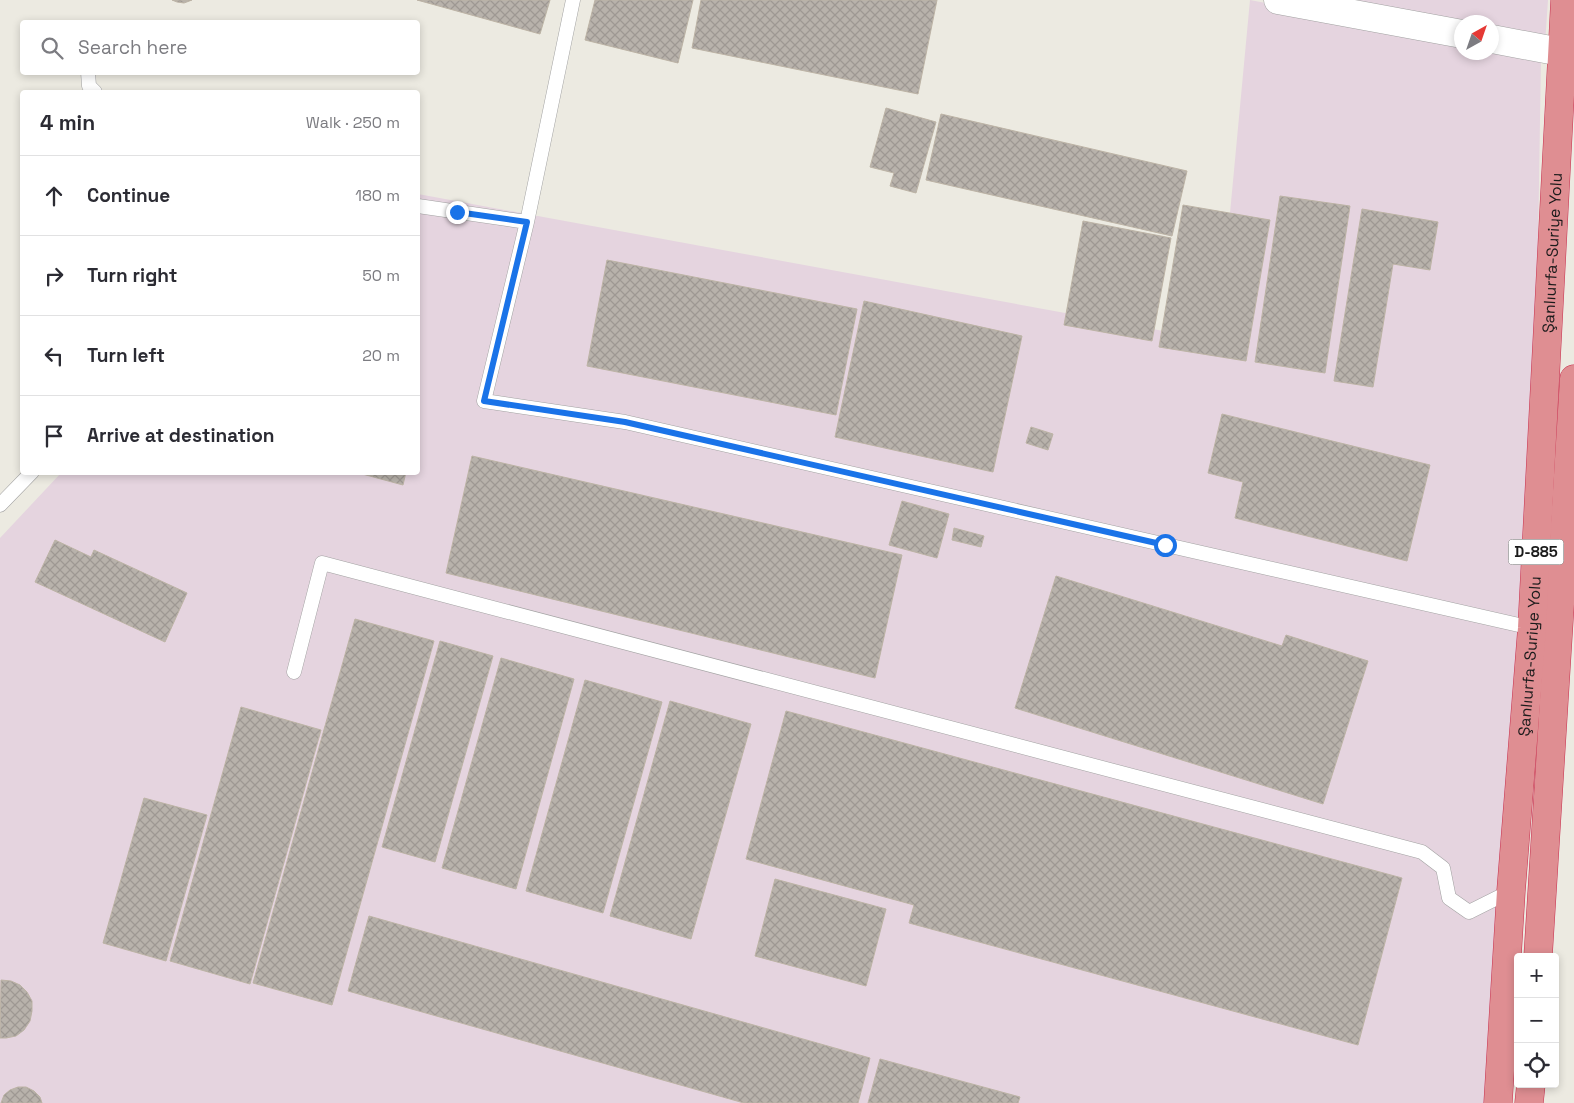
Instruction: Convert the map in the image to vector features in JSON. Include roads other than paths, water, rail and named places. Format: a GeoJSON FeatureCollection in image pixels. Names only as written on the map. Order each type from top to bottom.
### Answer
{"type":"FeatureCollection","features":[{"type":"Feature","properties":{"kind":"highway","name":"Şanlıurfa-Suriye Yolu"},"geometry":{"type":"LineString","coordinates":[[1498,1103],[1511,891],[1532,628],[1565,0]]}},
{"type":"Feature","properties":{"kind":"highway","name":"Şanlıurfa-Suriye Yolu"},"geometry":{"type":"LineString","coordinates":[[1538,953],[1574,379]]}},
{"type":"Feature","properties":{"kind":"highway"},"geometry":{"type":"LineString","coordinates":[[1529,1103],[1530,1088]]}},
{"type":"Feature","properties":{"kind":"street"},"geometry":{"type":"LineString","coordinates":[[1278,0],[1454,33]]}},
{"type":"Feature","properties":{"kind":"street"},"geometry":{"type":"LineString","coordinates":[[1499,40],[1561,52]]}},
{"type":"Feature","properties":{"kind":"lane"},"geometry":{"type":"LineString","coordinates":[[574,0],[527,222],[484,401],[625,422],[1532,628]]}},
{"type":"Feature","properties":{"kind":"lane"},"geometry":{"type":"LineString","coordinates":[[88,75],[89,86],[93,90]]}},
{"type":"Feature","properties":{"kind":"lane"},"geometry":{"type":"LineString","coordinates":[[420,206],[527,222]]}},
{"type":"Feature","properties":{"kind":"lane"},"geometry":{"type":"LineString","coordinates":[[0,505],[29,475]]}},
{"type":"Feature","properties":{"kind":"lane"},"geometry":{"type":"LineString","coordinates":[[294,672],[322,563],[1422,852],[1443,868],[1449,898],[1469,912],[1511,891]]}}]}
